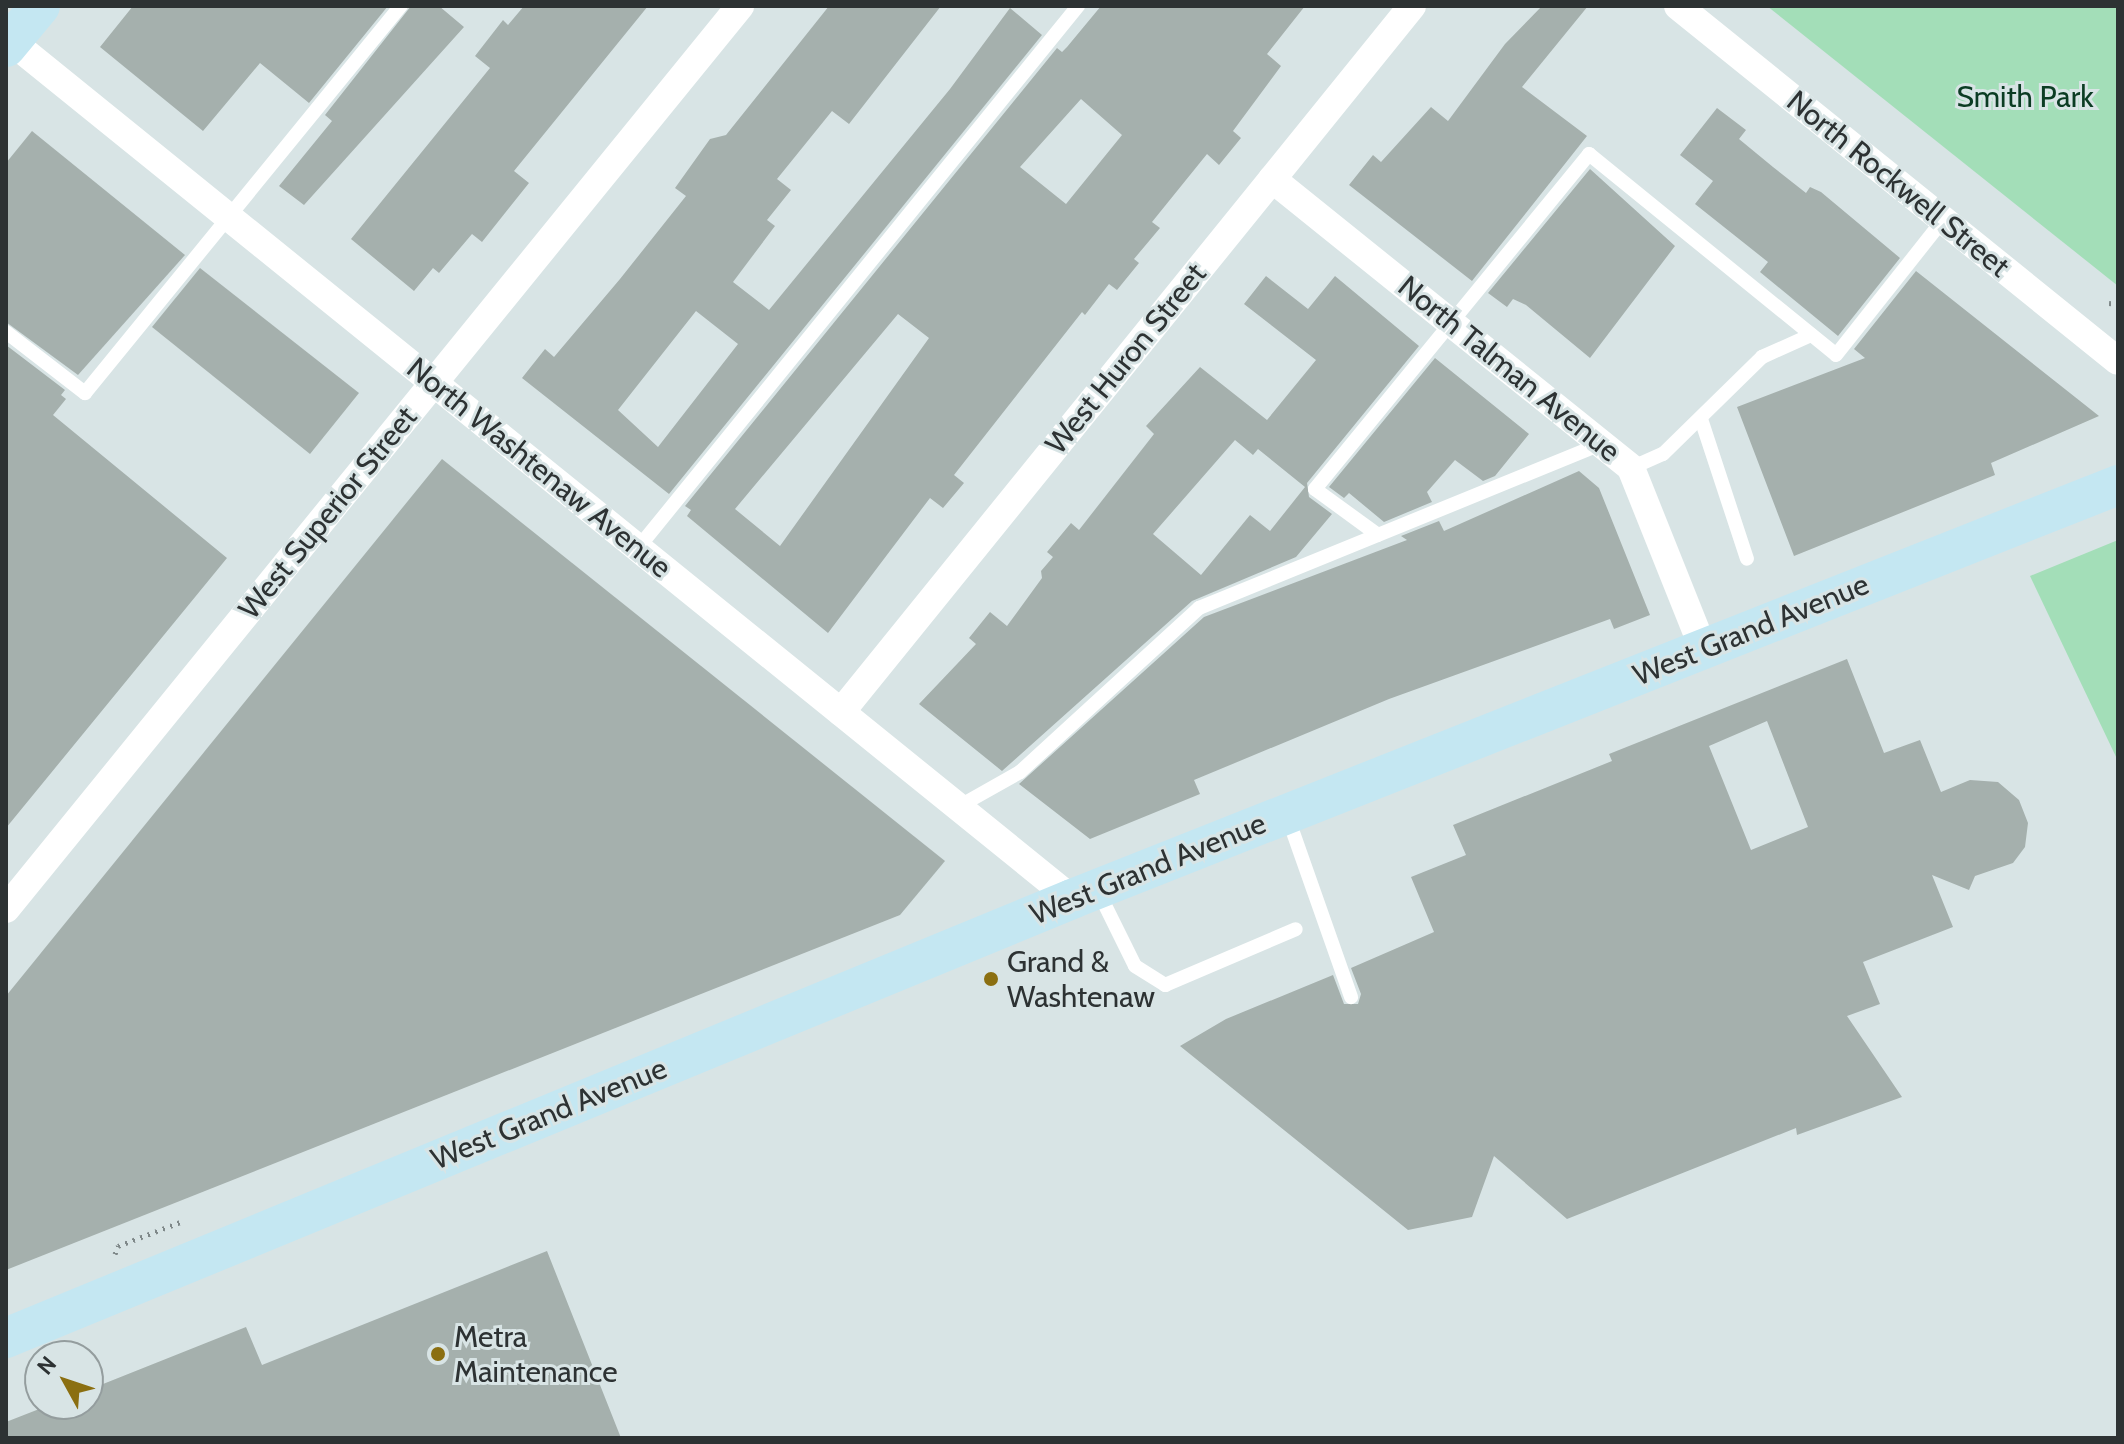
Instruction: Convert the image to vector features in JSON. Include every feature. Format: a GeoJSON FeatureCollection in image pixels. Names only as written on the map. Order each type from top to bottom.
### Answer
{"type":"FeatureCollection","features":[{"type":"Feature","properties":{"kind":"main road"},"geometry":{"type":"LineString","coordinates":[[8,42],[40,6]]}},
{"type":"Feature","properties":{"kind":"main road","name":"West Grand Avenue"},"geometry":{"type":"LineString","coordinates":[[6,1338],[1084,894],[2118,485]]}},
{"type":"Feature","properties":{"kind":"street","name":"West Superior Street"},"geometry":{"type":"LineString","coordinates":[[6,909],[740,6]]}},
{"type":"Feature","properties":{"kind":"street","name":"West Huron Street"},"geometry":{"type":"LineString","coordinates":[[841,712],[1412,6]]}},
{"type":"Feature","properties":{"kind":"street","name":"North Rockwell Street"},"geometry":{"type":"LineString","coordinates":[[1678,6],[2118,361]]}},
{"type":"Feature","properties":{"kind":"street","name":"North Washtenaw Avenue"},"geometry":{"type":"LineString","coordinates":[[8,42],[958,807],[1084,894]]}},
{"type":"Feature","properties":{"kind":"street","name":"North Talman Avenue"},"geometry":{"type":"LineString","coordinates":[[1272,179],[1631,468],[1703,648]]}},
{"type":"Feature","properties":{"kind":"lane"},"geometry":{"type":"LineString","coordinates":[[6,332],[85,393],[401,6]]}},
{"type":"Feature","properties":{"kind":"lane"},"geometry":{"type":"LineString","coordinates":[[638,548],[1078,6]]}},
{"type":"Feature","properties":{"kind":"lane"},"geometry":{"type":"LineString","coordinates":[[1378,535],[1315,489],[1589,154],[1836,355],[1943,220]]}},
{"type":"Feature","properties":{"kind":"lane"},"geometry":{"type":"LineString","coordinates":[[1631,468],[1663,454],[1762,357],[1811,335]]}},
{"type":"Feature","properties":{"kind":"lane"},"geometry":{"type":"LineString","coordinates":[[1701,419],[1747,559]]}},
{"type":"Feature","properties":{"kind":"lane"},"geometry":{"type":"LineString","coordinates":[[958,807],[1020,772],[1199,608],[1603,443]]}},
{"type":"Feature","properties":{"kind":"lane"},"geometry":{"type":"LineString","coordinates":[[1286,814],[1351,997]]}},
{"type":"Feature","properties":{"kind":"lane"},"geometry":{"type":"LineString","coordinates":[[1084,894],[1135,966],[1165,985],[1296,929]]}},
{"type":"Feature","properties":{"kind":"path"},"geometry":{"type":"LineString","coordinates":[[2109,303],[2118,304]]}},
{"type":"Feature","properties":{"kind":"green space","name":"Smith Park"},"geometry":{"type":"Polygon","coordinates":[[[1767,6],[2118,6],[2118,286],[1767,6]]]}},
{"type":"Feature","properties":{"kind":"green space"},"geometry":{"type":"Polygon","coordinates":[[[2118,540],[2118,761],[2030,576],[2118,540]]]}},
{"type":"Feature","properties":{"kind":"building"},"geometry":{"type":"Polygon","coordinates":[[[133,6],[388,6],[309,103],[260,63],[203,131],[100,47],[133,6]]]}},
{"type":"Feature","properties":{"kind":"building"},"geometry":{"type":"Polygon","coordinates":[[[411,6],[439,6],[464,27],[304,205],[279,186],[332,121],[325,115],[411,6]]]}},
{"type":"Feature","properties":{"kind":"building"},"geometry":{"type":"Polygon","coordinates":[[[524,6],[648,6],[514,171],[529,183],[482,242],[472,234],[439,273],[433,268],[414,291],[351,239],[490,68],[475,56],[503,20],[508,25],[524,6]]]}},
{"type":"Feature","properties":{"kind":"building"},"geometry":{"type":"Polygon","coordinates":[[[829,6],[941,6],[849,124],[832,111],[777,179],[791,190],[767,220],[775,226],[733,282],[769,310],[950,89],[1010,8],[1042,35],[669,494],[522,378],[545,349],[554,357],[620,279],[686,196],[675,188],[710,139],[726,135],[829,6]],[[696,311],[618,410],[658,447],[738,344],[696,311]]]}},
{"type":"Feature","properties":{"kind":"building"},"geometry":{"type":"Polygon","coordinates":[[[1101,6],[1305,6],[1267,54],[1281,66],[1233,131],[1241,138],[1219,165],[1207,154],[1152,222],[1160,228],[1134,259],[1139,263],[1117,290],[1109,284],[1085,315],[1082,312],[954,475],[964,483],[943,508],[930,498],[828,633],[687,516],[691,510],[685,506],[1057,48],[1062,52],[1101,6]],[[1081,99],[1020,167],[1066,204],[1122,135],[1081,99]],[[898,314],[735,509],[780,546],[929,338],[898,314]]]}},
{"type":"Feature","properties":{"kind":"building"},"geometry":{"type":"Polygon","coordinates":[[[1542,6],[1588,6],[1522,87],[1587,136],[1472,281],[1349,185],[1373,155],[1381,162],[1431,107],[1448,121],[1505,44],[1542,6]]]}},
{"type":"Feature","properties":{"kind":"building"},"geometry":{"type":"Polygon","coordinates":[[[1717,108],[1746,130],[1739,139],[1773,167],[1806,193],[1810,187],[1821,192],[1900,258],[1838,336],[1760,272],[1768,262],[1695,204],[1713,181],[1680,155],[1717,108]]]}},
{"type":"Feature","properties":{"kind":"building"},"geometry":{"type":"Polygon","coordinates":[[[32,131],[185,255],[78,375],[6,322],[6,163],[32,131]]]}},
{"type":"Feature","properties":{"kind":"building"},"geometry":{"type":"Polygon","coordinates":[[[1590,169],[1675,246],[1590,358],[1526,305],[1513,299],[1507,307],[1488,293],[1590,169]]]}},
{"type":"Feature","properties":{"kind":"building"},"geometry":{"type":"Polygon","coordinates":[[[200,268],[359,393],[310,454],[152,327],[200,268]]]}},
{"type":"Feature","properties":{"kind":"building"},"geometry":{"type":"Polygon","coordinates":[[[1916,271],[2099,416],[1991,463],[1995,475],[1794,556],[1737,407],[1865,358],[1854,349],[1916,271]]]}},
{"type":"Feature","properties":{"kind":"building"},"geometry":{"type":"Polygon","coordinates":[[[1266,276],[1308,309],[1335,276],[1419,346],[1307,483],[1309,497],[1332,514],[1296,557],[1192,601],[1002,771],[919,704],[976,644],[969,638],[990,612],[1007,626],[1042,578],[1041,571],[1053,557],[1047,552],[1071,523],[1079,530],[1154,434],[1146,426],[1200,367],[1267,420],[1316,360],[1244,304],[1266,276]],[[1235,440],[1153,534],[1201,575],[1250,515],[1270,531],[1305,487],[1258,449],[1253,455],[1235,440]]]}},
{"type":"Feature","properties":{"kind":"building"},"geometry":{"type":"Polygon","coordinates":[[[6,345],[65,390],[61,395],[66,399],[53,415],[227,558],[6,828],[6,345]]]}},
{"type":"Feature","properties":{"kind":"building"},"geometry":{"type":"Polygon","coordinates":[[[1435,358],[1529,434],[1495,476],[1483,481],[1455,460],[1427,492],[1432,502],[1384,522],[1349,493],[1344,498],[1329,487],[1435,358]]]}},
{"type":"Feature","properties":{"kind":"building"},"geometry":{"type":"Polygon","coordinates":[[[442,459],[945,861],[900,915],[6,1270],[6,996],[442,459]]]}},
{"type":"Feature","properties":{"kind":"building"},"geometry":{"type":"Polygon","coordinates":[[[1579,471],[1599,488],[1650,615],[1614,629],[1610,619],[1389,699],[1194,780],[1200,794],[1090,839],[1019,784],[1204,617],[1407,540],[1401,536],[1439,521],[1444,531],[1579,471]]]}},
{"type":"Feature","properties":{"kind":"building"},"geometry":{"type":"Polygon","coordinates":[[[1847,659],[1884,753],[1920,740],[1941,792],[1970,780],[1998,782],[2019,800],[2028,823],[2025,847],[2013,863],[1975,876],[1969,890],[1932,875],[1953,927],[1863,962],[1880,1004],[1847,1016],[1902,1097],[1797,1135],[1796,1128],[1567,1219],[1494,1156],[1472,1217],[1408,1230],[1180,1046],[1226,1019],[1333,975],[1344,1004],[1358,1004],[1361,994],[1351,968],[1434,932],[1411,877],[1466,855],[1453,825],[1612,761],[1609,754],[1847,659]],[[1767,721],[1709,746],[1751,850],[1808,827],[1767,721]]]}},
{"type":"Feature","properties":{"kind":"building","name":"Metra Maintenance"},"geometry":{"type":"Polygon","coordinates":[[[547,1251],[621,1438],[6,1438],[6,1422],[24,1415],[24,1420],[104,1420],[104,1384],[246,1327],[262,1365],[547,1251]]]}},
{"type":"Feature","properties":{"kind":"place","name":"Grand & Washtenaw"},"geometry":{"type":"Point","coordinates":[991,979]}},
{"type":"Feature","properties":{"kind":"place","name":"Metra Maintenance"},"geometry":{"type":"Point","coordinates":[438,1354]}}]}
